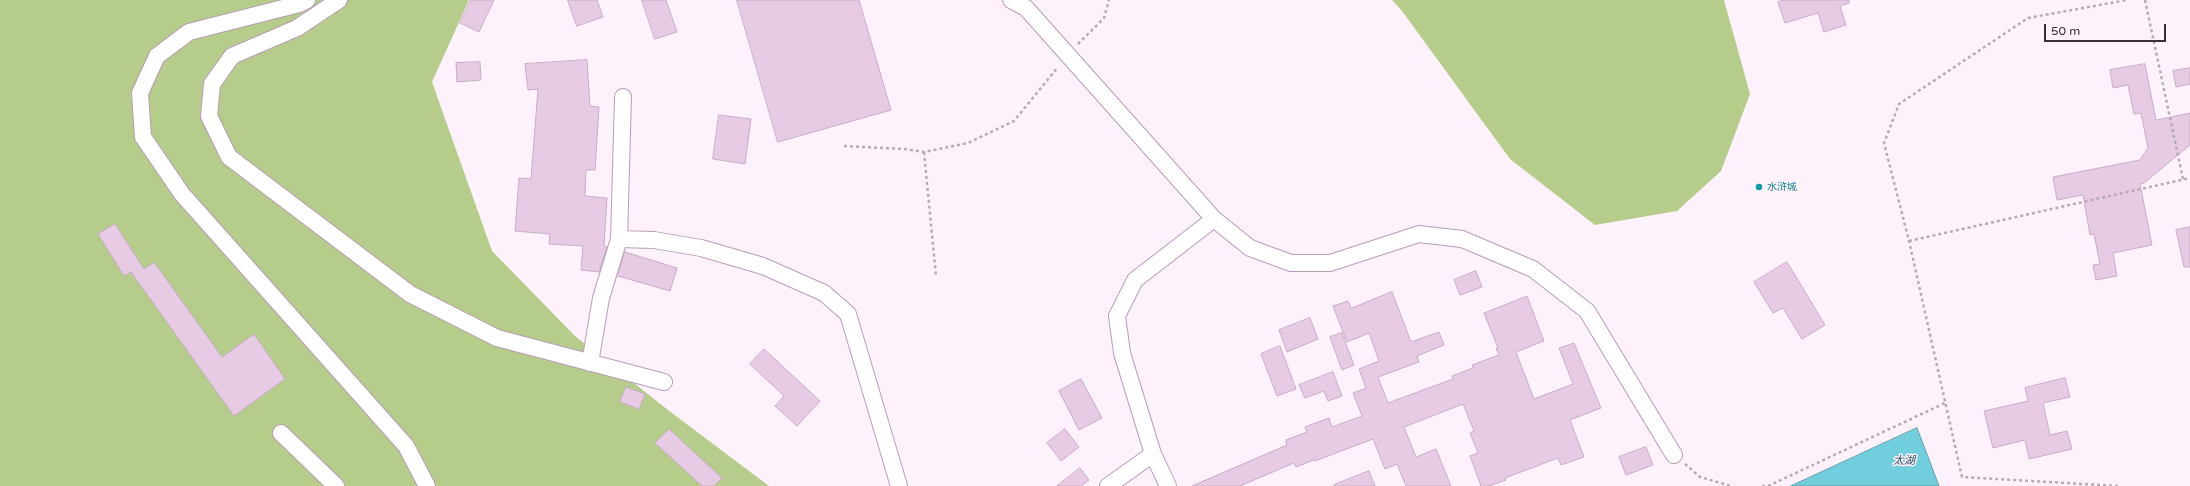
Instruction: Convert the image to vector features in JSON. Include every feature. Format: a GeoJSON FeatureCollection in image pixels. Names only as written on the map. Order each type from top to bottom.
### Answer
{"type":"FeatureCollection","features":[{"type":"Feature","properties":{"kind":"street"},"geometry":{"type":"LineString","coordinates":[[308,0],[299,4],[189,32],[157,56],[140,93],[143,137],[182,194],[406,446],[427,486]]}},
{"type":"Feature","properties":{"kind":"street"},"geometry":{"type":"LineString","coordinates":[[339,0],[297,28],[232,56],[216,78],[212,84],[208,116],[229,157],[410,294],[497,338],[664,382]]}},
{"type":"Feature","properties":{"kind":"street"},"geometry":{"type":"LineString","coordinates":[[1011,0],[1026,8],[1214,219],[1250,248],[1291,263],[1330,263],[1419,234],[1462,239],[1533,269],[1587,311],[1674,455]]}},
{"type":"Feature","properties":{"kind":"street"},"geometry":{"type":"LineString","coordinates":[[590,363],[601,298],[620,239],[623,97]]}},
{"type":"Feature","properties":{"kind":"street"},"geometry":{"type":"LineString","coordinates":[[1168,486],[1153,454],[1122,353],[1117,316],[1135,280],[1214,219]]}},
{"type":"Feature","properties":{"kind":"street"},"geometry":{"type":"LineString","coordinates":[[620,239],[654,240],[701,248],[764,266],[824,293],[848,314],[899,486]]}},
{"type":"Feature","properties":{"kind":"street"},"geometry":{"type":"LineString","coordinates":[[281,433],[336,486]]}},
{"type":"Feature","properties":{"kind":"street"},"geometry":{"type":"LineString","coordinates":[[1108,486],[1153,454]]}},
{"type":"Feature","properties":{"kind":"path"},"geometry":{"type":"LineString","coordinates":[[844,146],[904,149],[924,152],[968,143],[1014,121],[1067,55],[1104,18],[1108,0]]}},
{"type":"Feature","properties":{"kind":"path"},"geometry":{"type":"LineString","coordinates":[[2118,486],[1962,477],[1909,241],[1884,143],[1899,104],[2028,18],[2127,0]]}},
{"type":"Feature","properties":{"kind":"path"},"geometry":{"type":"LineString","coordinates":[[2145,0],[2183,179]]}},
{"type":"Feature","properties":{"kind":"path"},"geometry":{"type":"LineString","coordinates":[[924,152],[936,276]]}},
{"type":"Feature","properties":{"kind":"path"},"geometry":{"type":"LineString","coordinates":[[1909,241],[2190,178]]}},
{"type":"Feature","properties":{"kind":"path"},"geometry":{"type":"LineString","coordinates":[[1762,486],[1768,486],[1945,404]]}},
{"type":"Feature","properties":{"kind":"path"},"geometry":{"type":"LineString","coordinates":[[1674,455],[1700,477],[1731,486]]}},
{"type":"Feature","properties":{"kind":"green space"},"geometry":{"type":"Polygon","coordinates":[[[0,0],[469,0],[432,82],[492,251],[576,337],[668,410],[769,486],[0,486],[0,0]]]}},
{"type":"Feature","properties":{"kind":"green space"},"geometry":{"type":"Polygon","coordinates":[[[1392,0],[1724,0],[1750,94],[1721,171],[1677,211],[1595,225],[1510,159],[1402,11],[1392,0]]]}},
{"type":"Feature","properties":{"kind":"water","name":"太湖"},"geometry":{"type":"Polygon","coordinates":[[[1917,428],[1939,486],[1791,486],[1917,428]]]}},
{"type":"Feature","properties":{"kind":"building"},"geometry":{"type":"Polygon","coordinates":[[[471,0],[494,0],[479,32],[460,23],[471,0]]]}},
{"type":"Feature","properties":{"kind":"building"},"geometry":{"type":"Polygon","coordinates":[[[568,0],[597,0],[603,17],[577,26],[568,0]]]}},
{"type":"Feature","properties":{"kind":"building"},"geometry":{"type":"Polygon","coordinates":[[[642,0],[666,0],[677,32],[655,39],[642,0]]]}},
{"type":"Feature","properties":{"kind":"building"},"geometry":{"type":"Polygon","coordinates":[[[737,0],[859,0],[891,110],[778,142],[737,0]]]}},
{"type":"Feature","properties":{"kind":"building"},"geometry":{"type":"Polygon","coordinates":[[[1785,0],[1849,0],[1849,3],[1840,6],[1846,25],[1824,32],[1818,13],[1785,23],[1778,2],[1785,0]]]}},
{"type":"Feature","properties":{"kind":"building"},"geometry":{"type":"Polygon","coordinates":[[[587,60],[590,106],[599,107],[595,170],[586,170],[585,196],[607,198],[604,246],[607,247],[599,272],[581,270],[583,246],[549,244],[550,234],[515,231],[519,178],[531,179],[538,89],[528,90],[525,64],[587,60]]]}},
{"type":"Feature","properties":{"kind":"building"},"geometry":{"type":"Polygon","coordinates":[[[480,62],[481,80],[457,82],[456,63],[480,62]]]}},
{"type":"Feature","properties":{"kind":"building"},"geometry":{"type":"Polygon","coordinates":[[[2145,64],[2156,120],[2190,113],[2190,145],[2144,183],[2140,184],[2152,245],[2113,253],[2117,276],[2096,280],[2093,265],[2100,264],[2094,234],[2090,235],[2083,195],[2057,200],[2053,177],[2140,160],[2148,148],[2141,113],[2134,114],[2128,85],[2113,88],[2110,70],[2145,64]]]}},
{"type":"Feature","properties":{"kind":"building"},"geometry":{"type":"Polygon","coordinates":[[[2190,68],[2190,84],[2176,87],[2173,71],[2190,68]]]}},
{"type":"Feature","properties":{"kind":"building"},"geometry":{"type":"Polygon","coordinates":[[[719,115],[751,119],[745,164],[713,159],[719,115]]]}},
{"type":"Feature","properties":{"kind":"building"},"geometry":{"type":"Polygon","coordinates":[[[115,224],[144,269],[154,262],[222,357],[254,334],[285,379],[234,416],[131,272],[124,276],[98,234],[115,224]]]}},
{"type":"Feature","properties":{"kind":"building"},"geometry":{"type":"Polygon","coordinates":[[[2190,227],[2190,267],[2184,267],[2176,230],[2190,227]]]}},
{"type":"Feature","properties":{"kind":"building"},"geometry":{"type":"Polygon","coordinates":[[[625,252],[677,268],[670,291],[618,276],[625,252]]]}},
{"type":"Feature","properties":{"kind":"building"},"geometry":{"type":"Polygon","coordinates":[[[1787,262],[1825,325],[1802,339],[1783,308],[1773,313],[1754,282],[1787,262]]]}},
{"type":"Feature","properties":{"kind":"building"},"geometry":{"type":"Polygon","coordinates":[[[1476,271],[1482,287],[1460,295],[1454,280],[1476,271]]]}},
{"type":"Feature","properties":{"kind":"building"},"geometry":{"type":"Polygon","coordinates":[[[1392,292],[1411,342],[1439,332],[1444,345],[1417,356],[1419,362],[1378,377],[1388,403],[1453,379],[1452,376],[1473,368],[1472,365],[1499,355],[1496,348],[1498,348],[1484,313],[1527,296],[1544,341],[1516,352],[1534,399],[1573,384],[1559,348],[1574,343],[1601,408],[1570,420],[1584,457],[1561,465],[1558,458],[1505,478],[1506,480],[1489,486],[1481,486],[1470,456],[1478,453],[1470,433],[1474,431],[1463,404],[1404,427],[1416,457],[1436,449],[1451,486],[1406,486],[1397,464],[1385,469],[1373,439],[1296,467],[1294,463],[1240,486],[1192,486],[1287,445],[1286,440],[1307,432],[1305,427],[1329,418],[1332,427],[1362,416],[1353,393],[1366,388],[1359,369],[1379,361],[1369,333],[1347,342],[1333,306],[1348,301],[1351,308],[1392,292]]]}},
{"type":"Feature","properties":{"kind":"building"},"geometry":{"type":"Polygon","coordinates":[[[1310,318],[1318,339],[1287,352],[1279,330],[1310,318]]]}},
{"type":"Feature","properties":{"kind":"building"},"geometry":{"type":"Polygon","coordinates":[[[1342,333],[1354,365],[1342,370],[1330,337],[1342,333]]]}},
{"type":"Feature","properties":{"kind":"building"},"geometry":{"type":"Polygon","coordinates":[[[1280,346],[1296,389],[1277,396],[1261,354],[1280,346]]]}},
{"type":"Feature","properties":{"kind":"building"},"geometry":{"type":"Polygon","coordinates":[[[764,349],[820,401],[797,426],[775,406],[784,396],[750,364],[764,349]]]}},
{"type":"Feature","properties":{"kind":"building"},"geometry":{"type":"Polygon","coordinates":[[[1333,372],[1342,396],[1328,401],[1324,391],[1305,398],[1299,385],[1333,372]]]}},
{"type":"Feature","properties":{"kind":"building"},"geometry":{"type":"Polygon","coordinates":[[[2065,378],[2070,397],[2043,403],[2050,435],[2067,431],[2072,449],[2029,459],[2025,440],[1993,448],[1984,411],[2028,401],[2025,388],[2065,378]]]}},
{"type":"Feature","properties":{"kind":"building"},"geometry":{"type":"Polygon","coordinates":[[[1081,379],[1102,418],[1079,430],[1059,391],[1081,379]]]}},
{"type":"Feature","properties":{"kind":"building"},"geometry":{"type":"Polygon","coordinates":[[[626,387],[645,394],[639,409],[620,402],[626,387]]]}},
{"type":"Feature","properties":{"kind":"building"},"geometry":{"type":"Polygon","coordinates":[[[669,429],[722,478],[714,486],[702,486],[655,443],[669,429]]]}},
{"type":"Feature","properties":{"kind":"building"},"geometry":{"type":"Polygon","coordinates":[[[1065,429],[1079,447],[1061,461],[1047,443],[1065,429]]]}},
{"type":"Feature","properties":{"kind":"building"},"geometry":{"type":"Polygon","coordinates":[[[1646,447],[1653,465],[1626,475],[1619,457],[1646,447]]]}},
{"type":"Feature","properties":{"kind":"building"},"geometry":{"type":"Polygon","coordinates":[[[1080,468],[1089,480],[1081,486],[1057,486],[1080,468]]]}},
{"type":"Feature","properties":{"kind":"building"},"geometry":{"type":"Polygon","coordinates":[[[1369,471],[1375,486],[1334,486],[1334,485],[1369,471]]]}},
{"type":"Feature","properties":{"kind":"place","name":"水浒城"},"geometry":{"type":"Point","coordinates":[1759,187]}}]}
